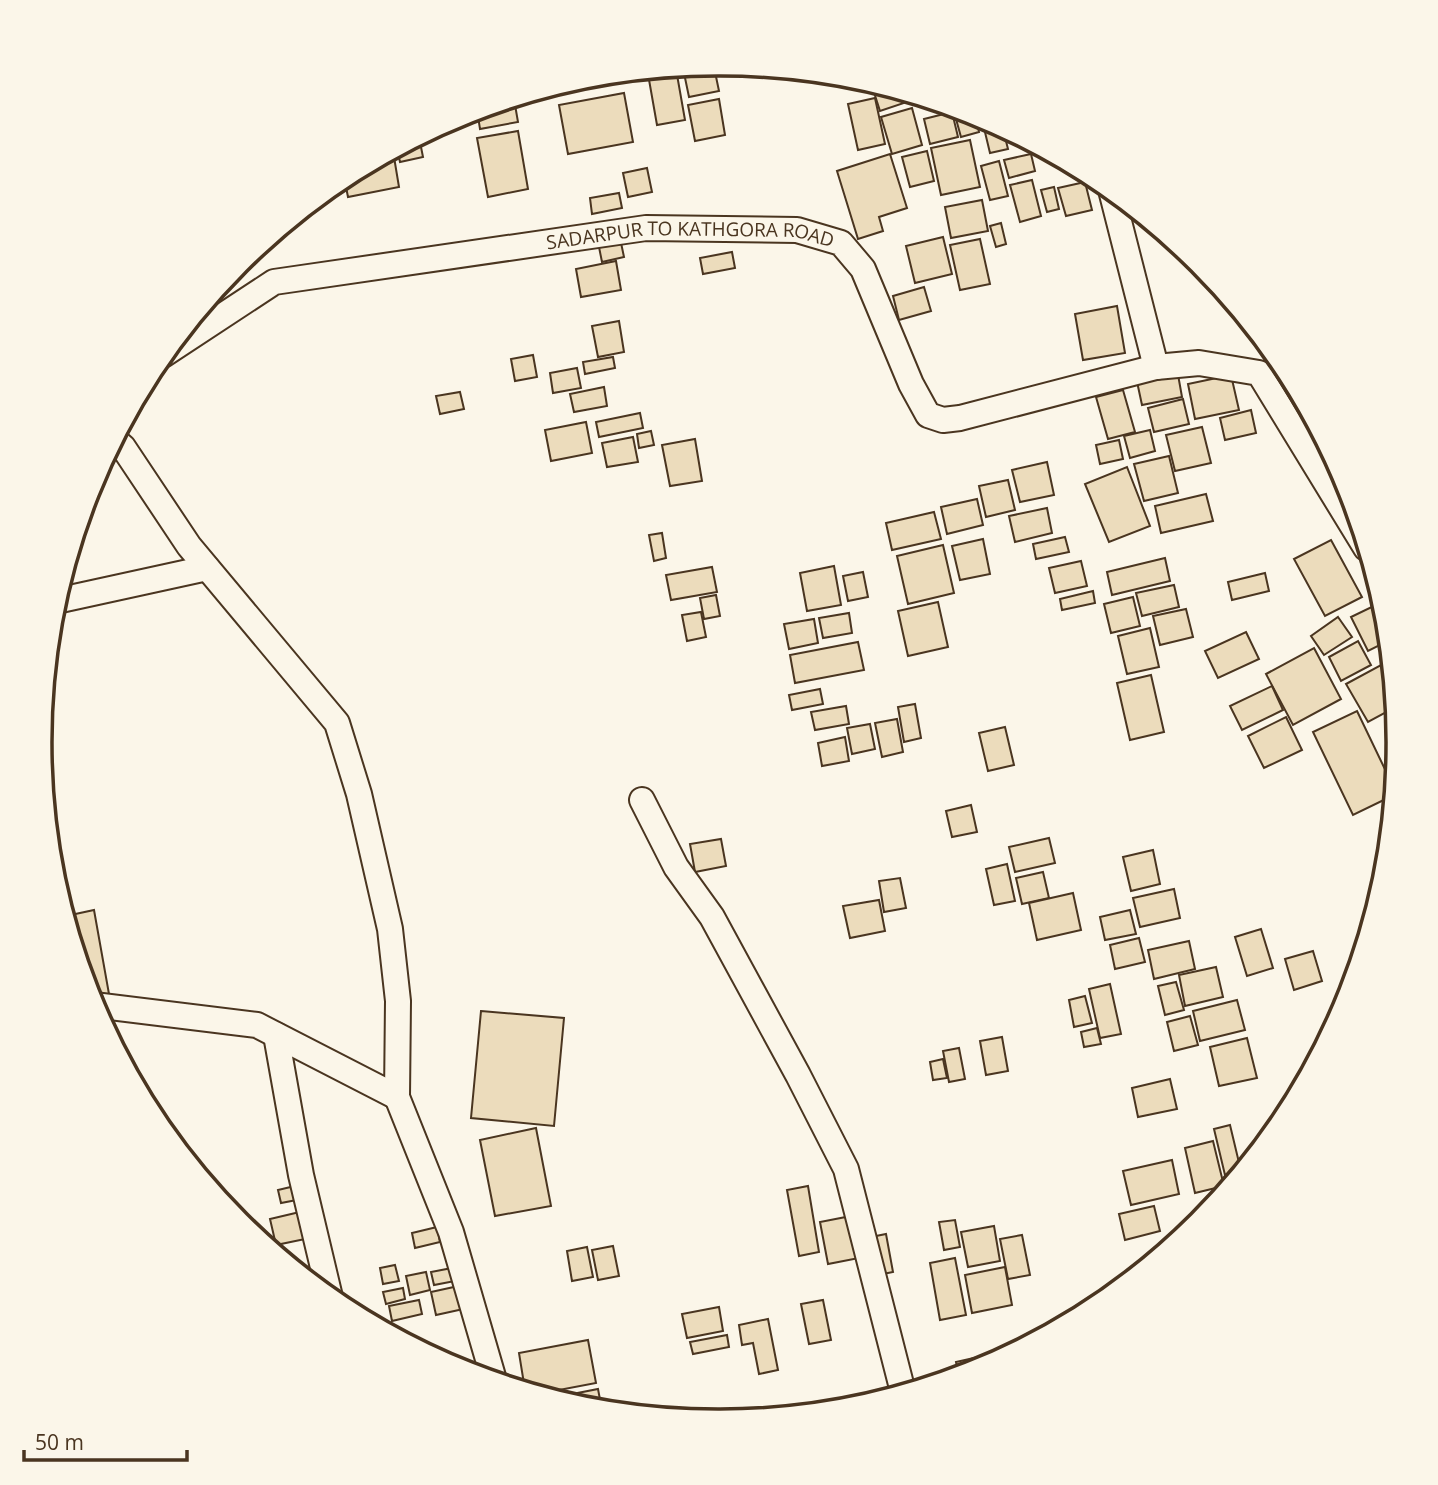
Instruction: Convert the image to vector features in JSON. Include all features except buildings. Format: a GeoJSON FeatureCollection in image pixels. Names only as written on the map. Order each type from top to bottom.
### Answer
{"type":"FeatureCollection","features":[{"type":"Feature","properties":{"kind":"street"},"geometry":{"type":"LineString","coordinates":[[1115,207],[1156,367]]}},
{"type":"Feature","properties":{"kind":"street","name":"SADARPUR TO KATHGORA ROAD"},"geometry":{"type":"LineString","coordinates":[[190,337],[274,282],[646,228],[797,230],[841,243],[863,269],[911,384],[928,415],[943,420],[960,418],[1156,367],[1199,363],[1259,373],[1344,513]]}},
{"type":"Feature","properties":{"kind":"street"},"geometry":{"type":"LineString","coordinates":[[122,446],[189,547],[337,723],[359,794],[390,929],[398,1001],[397,1097],[451,1232],[491,1368]]}},
{"type":"Feature","properties":{"kind":"street"},"geometry":{"type":"LineString","coordinates":[[68,598],[207,568]]}},
{"type":"Feature","properties":{"kind":"street"},"geometry":{"type":"LineString","coordinates":[[642,800],[676,867],[712,917],[846,1169],[901,1383]]}},
{"type":"Feature","properties":{"kind":"street"},"geometry":{"type":"LineString","coordinates":[[107,1007],[257,1025],[397,1097]]}},
{"type":"Feature","properties":{"kind":"street"},"geometry":{"type":"LineString","coordinates":[[276,1035],[302,1175],[326,1281]]}}]}
